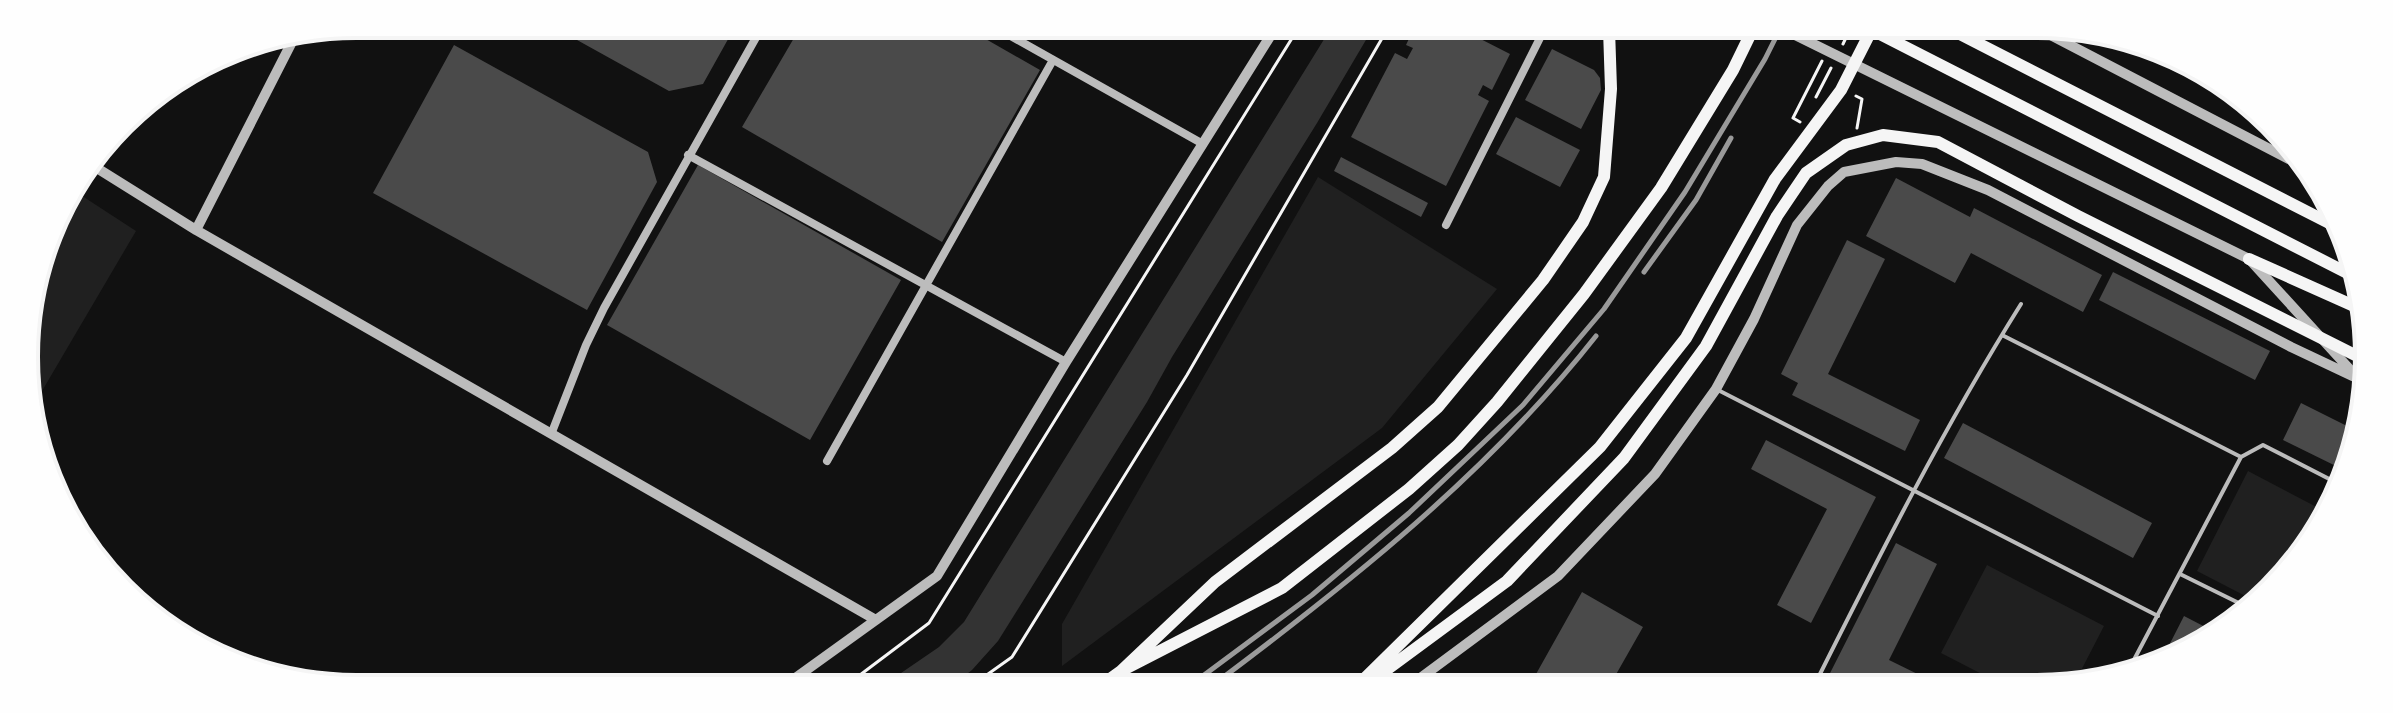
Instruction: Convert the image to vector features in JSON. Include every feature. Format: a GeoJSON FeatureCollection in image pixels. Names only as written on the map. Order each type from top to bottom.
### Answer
{"type":"FeatureCollection","features":[{"type":"Feature","properties":{"kind":"highway"},"geometry":{"type":"LineString","coordinates":[[1115,675],[1215,582],[1392,448],[1438,407],[1543,280],[1583,222],[1604,177],[1611,89],[1609,38]]}},
{"type":"Feature","properties":{"kind":"highway"},"geometry":{"type":"LineString","coordinates":[[1121,671],[1282,588],[1409,489],[1458,445],[1584,294],[1661,188],[1733,70],[1749,38]]}},
{"type":"Feature","properties":{"kind":"highway"},"geometry":{"type":"LineString","coordinates":[[1368,675],[1600,447],[1686,338],[1775,179],[1841,90],[1867,38]]}},
{"type":"Feature","properties":{"kind":"highway"},"geometry":{"type":"LineString","coordinates":[[1888,38],[2343,271]]}},
{"type":"Feature","properties":{"kind":"highway"},"geometry":{"type":"LineString","coordinates":[[1968,38],[2324,220]]}},
{"type":"Feature","properties":{"kind":"highway"},"geometry":{"type":"LineString","coordinates":[[1380,675],[1507,581],[1624,458],[1706,346],[1777,216],[1806,173],[1846,145],[1883,135],[1938,142],[2355,355]]}},
{"type":"Feature","properties":{"kind":"highway"},"geometry":{"type":"LineString","coordinates":[[2249,259],[2350,304]]}},
{"type":"Feature","properties":{"kind":"street"},"geometry":{"type":"LineString","coordinates":[[552,432],[586,345],[688,155],[756,38]]}},
{"type":"Feature","properties":{"kind":"street"},"geometry":{"type":"LineString","coordinates":[[1014,38],[1203,144]]}},
{"type":"Feature","properties":{"kind":"street"},"geometry":{"type":"LineString","coordinates":[[800,675],[937,576],[1066,362],[1269,38]]}},
{"type":"Feature","properties":{"kind":"street"},"geometry":{"type":"LineString","coordinates":[[1446,225],[1540,38]]}},
{"type":"Feature","properties":{"kind":"street"},"geometry":{"type":"LineString","coordinates":[[1801,38],[2249,259],[2354,373]]}},
{"type":"Feature","properties":{"kind":"street"},"geometry":{"type":"LineString","coordinates":[[2059,39],[2284,156]]}},
{"type":"Feature","properties":{"kind":"street"},"geometry":{"type":"LineString","coordinates":[[196,230],[290,45]]}},
{"type":"Feature","properties":{"kind":"street"},"geometry":{"type":"LineString","coordinates":[[827,461],[1053,60]]}},
{"type":"Feature","properties":{"kind":"street"},"geometry":{"type":"LineString","coordinates":[[688,155],[1066,362]]}},
{"type":"Feature","properties":{"kind":"street"},"geometry":{"type":"LineString","coordinates":[[1424,675],[1558,576],[1655,474],[1716,389],[1754,319],[1797,225],[1812,203],[1844,172],[1896,162],[1935,168],[1988,190],[2354,377]]}},
{"type":"Feature","properties":{"kind":"street"},"geometry":{"type":"LineString","coordinates":[[99,170],[196,230],[876,620]]}},
{"type":"Feature","properties":{"kind":"lane"},"geometry":{"type":"LineString","coordinates":[[1820,675],[1913,489],[2021,304]]}},
{"type":"Feature","properties":{"kind":"lane"},"geometry":{"type":"LineString","coordinates":[[2002,335],[2241,457]]}},
{"type":"Feature","properties":{"kind":"lane"},"geometry":{"type":"LineString","coordinates":[[1716,389],[2158,616]]}},
{"type":"Feature","properties":{"kind":"lane"},"geometry":{"type":"LineString","coordinates":[[2134,659],[2241,457],[2263,445],[2330,480]]}},
{"type":"Feature","properties":{"kind":"lane"},"geometry":{"type":"LineString","coordinates":[[2180,574],[2238,603]]}},
{"type":"Feature","properties":{"kind":"path"},"geometry":{"type":"LineString","coordinates":[[860,675],[929,623],[1292,38]]}},
{"type":"Feature","properties":{"kind":"path"},"geometry":{"type":"LineString","coordinates":[[987,675],[1012,657],[1187,375],[1382,38]]}},
{"type":"Feature","properties":{"kind":"path"},"geometry":{"type":"LineString","coordinates":[[1793,118],[1827,51]]}},
{"type":"Feature","properties":{"kind":"path"},"geometry":{"type":"LineString","coordinates":[[1824,82],[1862,99],[1856,125],[1860,139]]}},
{"type":"Feature","properties":{"kind":"shaded area"},"geometry":{"type":"Polygon","coordinates":[[[1325,38],[1367,38],[998,641],[966,675],[898,675],[939,647],[964,622],[1325,38]]]}},
{"type":"Feature","properties":{"kind":"shaded area"},"geometry":{"type":"Polygon","coordinates":[[[1318,177],[1497,289],[1382,428],[1062,666],[1062,624],[1318,177]]]}},
{"type":"Feature","properties":{"kind":"shaded area"},"geometry":{"type":"Polygon","coordinates":[[[81,197],[136,231],[41,393],[38,356],[44,294],[62,235],[81,197]]]}},
{"type":"Feature","properties":{"kind":"shaded area"},"geometry":{"type":"Polygon","coordinates":[[[2248,471],[2317,507],[2276,567],[2246,596],[2197,571],[2248,471]]]}},
{"type":"Feature","properties":{"kind":"shaded area"},"geometry":{"type":"Polygon","coordinates":[[[1987,565],[2104,626],[2080,672],[1984,675],[1941,653],[1987,565]]]}},
{"type":"Feature","properties":{"kind":"building"},"geometry":{"type":"Polygon","coordinates":[[[573,38],[729,38],[703,84],[669,91],[573,38]]]}},
{"type":"Feature","properties":{"kind":"building"},"geometry":{"type":"Polygon","coordinates":[[[794,38],[984,38],[1040,70],[942,242],[742,127],[794,38]]]}},
{"type":"Feature","properties":{"kind":"building"},"geometry":{"type":"Polygon","coordinates":[[[1409,38],[1479,38],[1510,54],[1492,90],[1483,85],[1478,95],[1489,101],[1446,186],[1351,137],[1395,53],[1407,59],[1413,48],[1406,45],[1409,38]]]}},
{"type":"Feature","properties":{"kind":"building"},"geometry":{"type":"Polygon","coordinates":[[[454,45],[648,152],[657,182],[587,310],[373,193],[454,45]]]}},
{"type":"Feature","properties":{"kind":"building"},"geometry":{"type":"Polygon","coordinates":[[[1552,49],[1594,70],[1600,78],[1601,90],[1581,129],[1525,100],[1552,49]]]}},
{"type":"Feature","properties":{"kind":"building"},"geometry":{"type":"Polygon","coordinates":[[[1516,117],[1580,150],[1560,187],[1496,154],[1516,117]]]}},
{"type":"Feature","properties":{"kind":"building"},"geometry":{"type":"Polygon","coordinates":[[[1341,157],[1428,203],[1421,217],[1334,171],[1341,157]]]}},
{"type":"Feature","properties":{"kind":"building"},"geometry":{"type":"Polygon","coordinates":[[[698,165],[901,280],[810,440],[607,325],[698,165]]]}},
{"type":"Feature","properties":{"kind":"building"},"geometry":{"type":"Polygon","coordinates":[[[1896,178],[1970,217],[1974,208],[2102,275],[2083,312],[1971,253],[1955,283],[1866,236],[1896,178]]]}},
{"type":"Feature","properties":{"kind":"building"},"geometry":{"type":"Polygon","coordinates":[[[1847,240],[1885,259],[1828,374],[1920,420],[1905,451],[1792,395],[1798,383],[1781,374],[1847,240]]]}},
{"type":"Feature","properties":{"kind":"building"},"geometry":{"type":"Polygon","coordinates":[[[2113,272],[2270,351],[2255,380],[2099,300],[2113,272]]]}},
{"type":"Feature","properties":{"kind":"building"},"geometry":{"type":"Polygon","coordinates":[[[2301,403],[2347,426],[2335,466],[2283,440],[2301,403]]]}},
{"type":"Feature","properties":{"kind":"building"},"geometry":{"type":"Polygon","coordinates":[[[1963,423],[2152,523],[2133,558],[1944,458],[1963,423]]]}},
{"type":"Feature","properties":{"kind":"building"},"geometry":{"type":"Polygon","coordinates":[[[1766,440],[1876,497],[1811,623],[1777,605],[1827,509],[1751,469],[1766,440]]]}},
{"type":"Feature","properties":{"kind":"building"},"geometry":{"type":"Polygon","coordinates":[[[1896,543],[1937,564],[1889,660],[1920,675],[1829,675],[1896,543]]]}},
{"type":"Feature","properties":{"kind":"building"},"geometry":{"type":"Polygon","coordinates":[[[1582,592],[1643,627],[1616,675],[1535,675],[1582,592]]]}},
{"type":"Feature","properties":{"kind":"building"},"geometry":{"type":"Polygon","coordinates":[[[2184,616],[2204,627],[2196,632],[2169,646],[2184,616]]]}},
{"type":"Feature","properties":{"kind":"railway"},"geometry":{"type":"LineString","coordinates":[[1204,675],[1312,595],[1409,513],[1523,405],[1604,309],[1685,192],[1776,38]]}},
{"type":"Feature","properties":{"kind":"railway"},"geometry":{"type":"LineString","coordinates":[[1644,272],[1696,200],[1731,138]]}},
{"type":"Feature","properties":{"kind":"railway"},"geometry":{"type":"LineString","coordinates":[[1226,675],[1416,523],[1510,434],[1596,336]]}}]}
